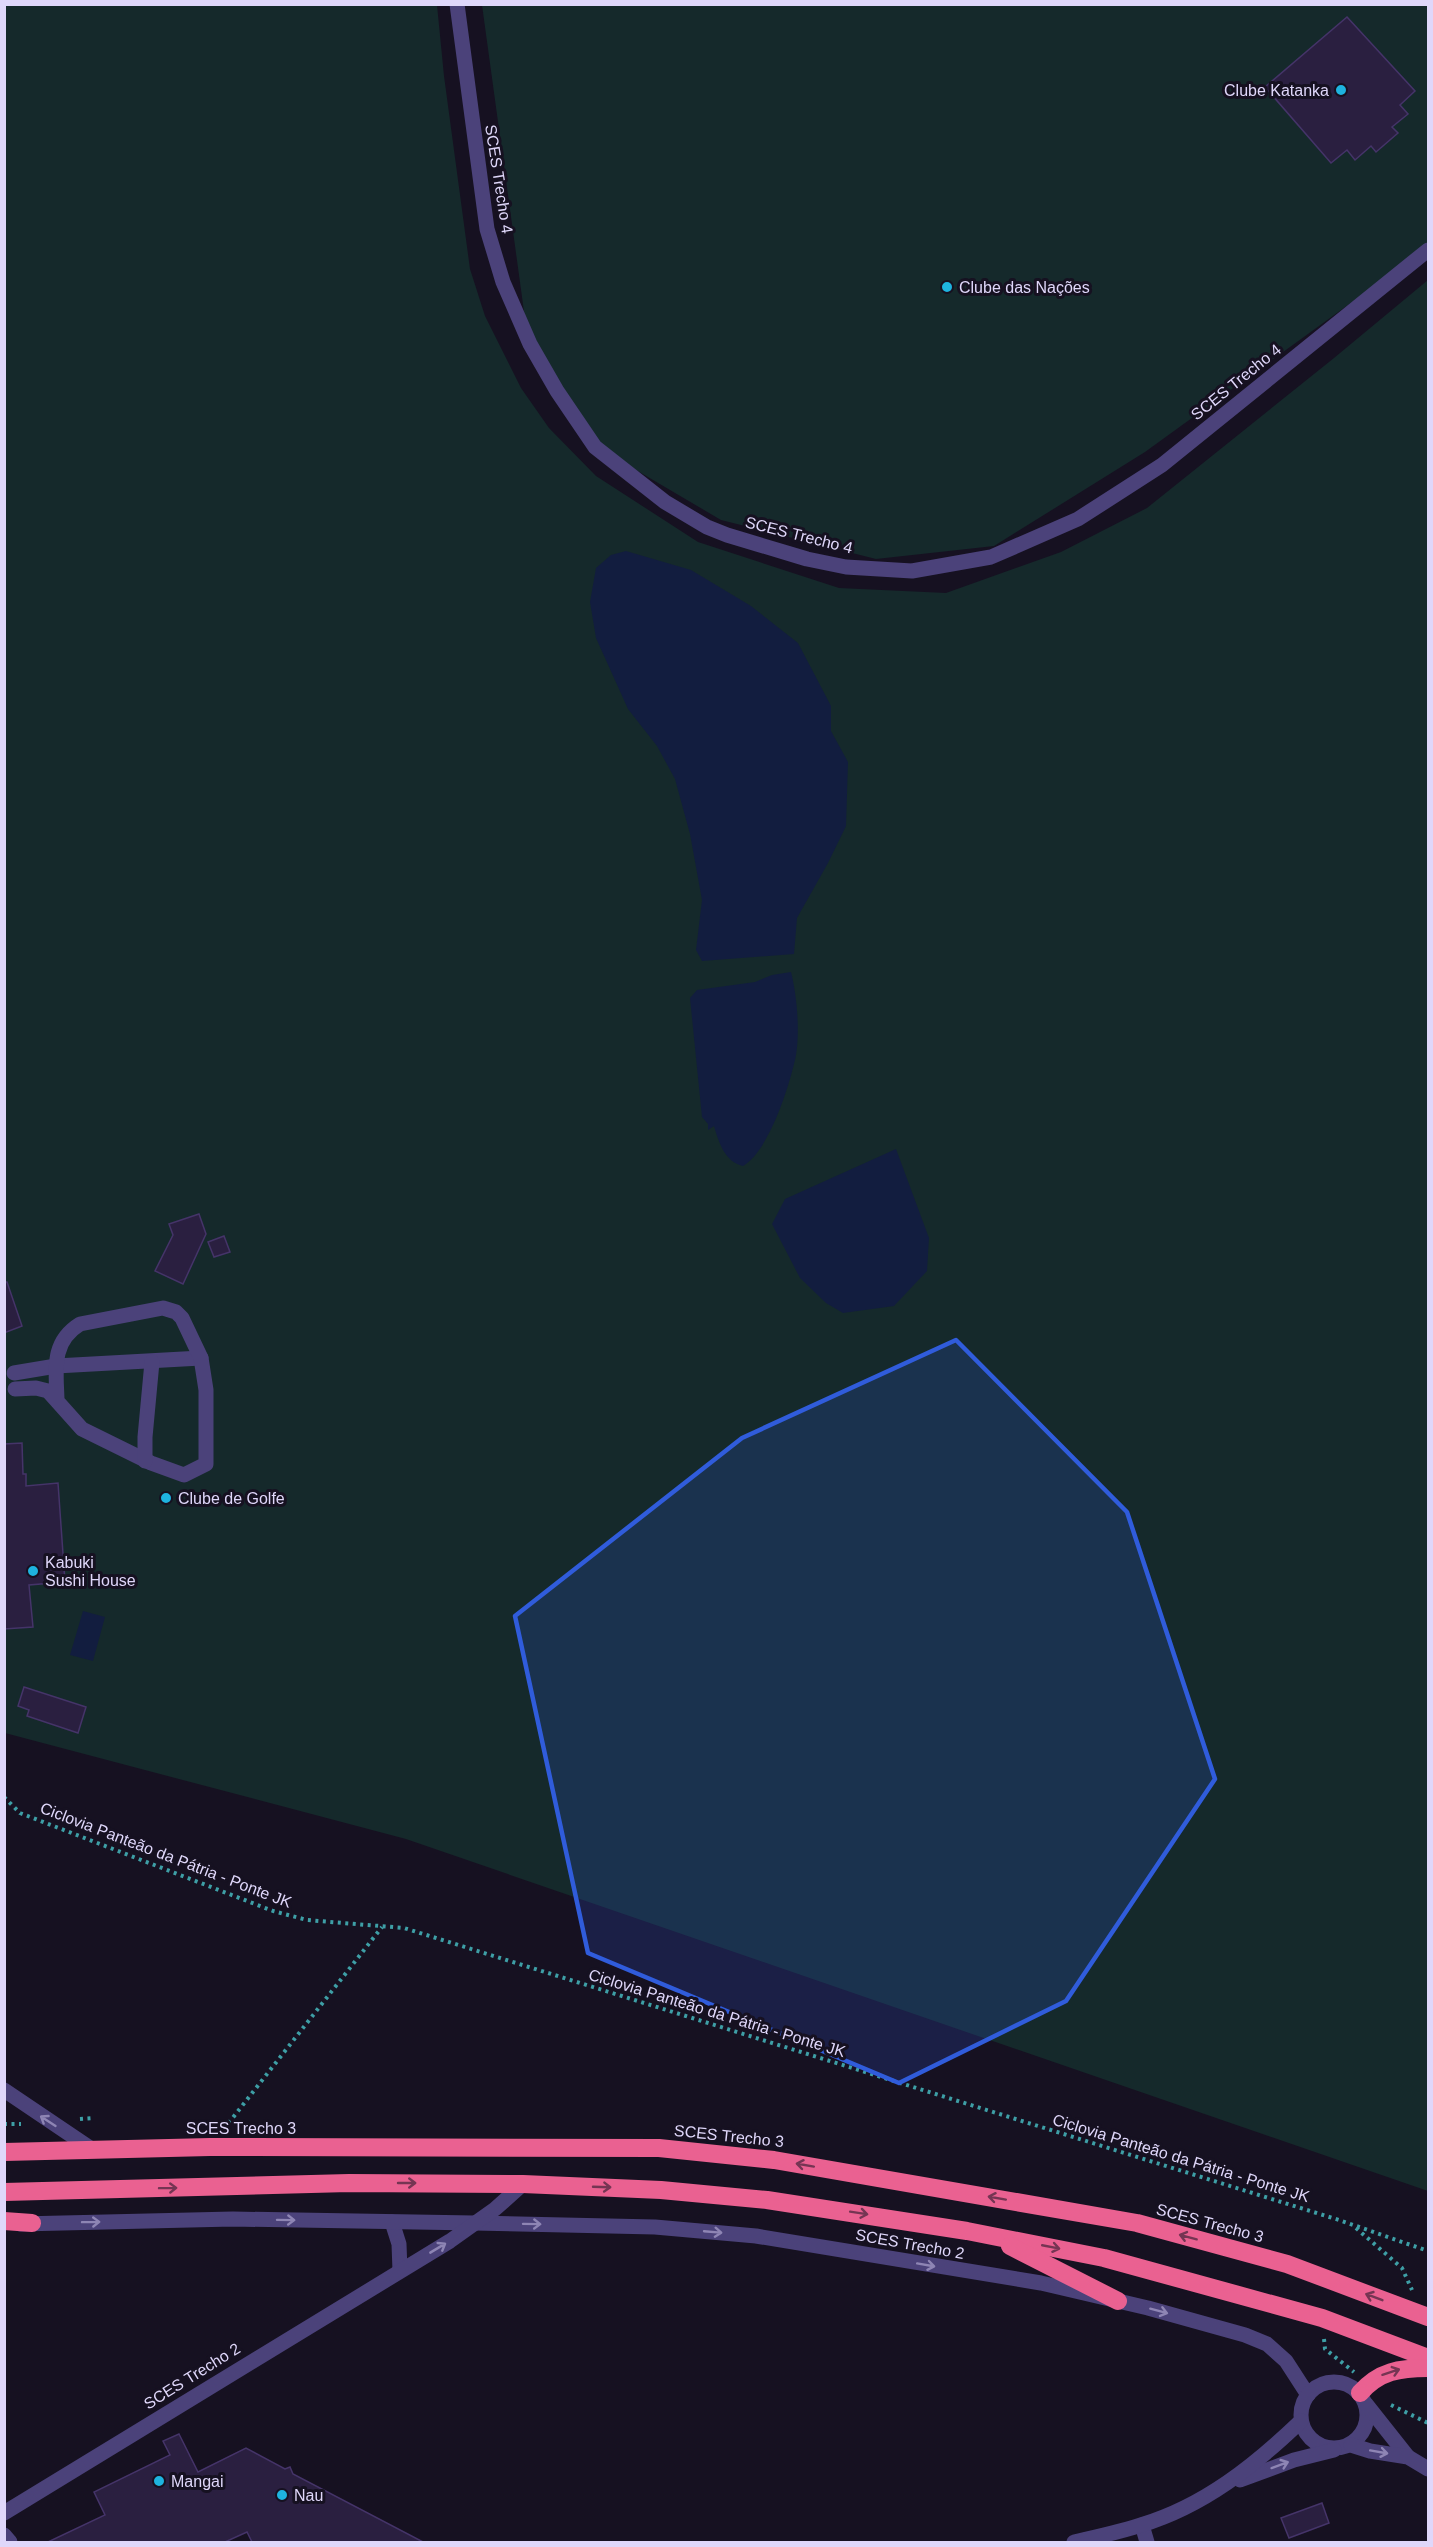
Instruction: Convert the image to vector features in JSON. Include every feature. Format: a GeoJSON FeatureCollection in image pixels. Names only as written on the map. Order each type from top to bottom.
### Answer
{"type":"FeatureCollection","features":[{"type":"Feature","properties":{"kind":"highway","name":"SCES Trecho 3"},"geometry":{"type":"LineString","coordinates":[[4,2152],[210,2146],[659,2148],[774,2160],[1137,2223],[1287,2264],[1426,2317]]}},
{"type":"Feature","properties":{"kind":"highway"},"geometry":{"type":"LineString","coordinates":[[4,2192],[349,2183],[523,2184],[661,2190],[767,2200],[989,2235],[1104,2258],[1322,2318],[1428,2358]]}},
{"type":"Feature","properties":{"kind":"highway"},"geometry":{"type":"LineString","coordinates":[[4,2223],[32,2223]]}},
{"type":"Feature","properties":{"kind":"highway"},"geometry":{"type":"LineString","coordinates":[[989,2235],[1118,2301]]}},
{"type":"Feature","properties":{"kind":"highway"},"geometry":{"type":"LineString","coordinates":[[1363,2399],[1368,2384],[1385,2372],[1428,2368]]}},
{"type":"Feature","properties":{"kind":"street","name":"SCES Trecho 4"},"geometry":{"type":"LineString","coordinates":[[457,4],[487,230],[503,282],[530,344],[557,391],[595,447],[665,502],[707,527],[807,559],[846,567],[912,571],[991,557],[1078,519],[1162,465],[1428,250]]}},
{"type":"Feature","properties":{"kind":"street"},"geometry":{"type":"LineString","coordinates":[[15,1389],[36,1388],[48,1391],[82,1428],[145,1461],[184,1475],[206,1464],[206,1390],[201,1358],[182,1318],[176,1312],[163,1308],[80,1324],[68,1331],[62,1339],[56,1366],[57,1399]]}},
{"type":"Feature","properties":{"kind":"street"},"geometry":{"type":"LineString","coordinates":[[14,1373],[56,1366],[201,1358]]}},
{"type":"Feature","properties":{"kind":"street"},"geometry":{"type":"LineString","coordinates":[[145,1461],[152,1362]]}},
{"type":"Feature","properties":{"kind":"street"},"geometry":{"type":"LineString","coordinates":[[4,2090],[93,2150]]}},
{"type":"Feature","properties":{"kind":"street","name":"SCES Trecho 2"},"geometry":{"type":"LineString","coordinates":[[4,2513],[450,2241],[523,2184]]}},
{"type":"Feature","properties":{"kind":"street"},"geometry":{"type":"LineString","coordinates":[[32,2223],[233,2219],[474,2223]]}},
{"type":"Feature","properties":{"kind":"street"},"geometry":{"type":"LineString","coordinates":[[392,2222],[399,2244],[400,2271]]}},
{"type":"Feature","properties":{"kind":"street","name":"SCES Trecho 2"},"geometry":{"type":"LineString","coordinates":[[474,2223],[655,2227],[756,2236],[1041,2283],[1245,2334],[1267,2344],[1287,2361],[1308,2395]]}},
{"type":"Feature","properties":{"kind":"street"},"geometry":{"type":"LineString","coordinates":[[1408,2457],[1344,2447],[1324,2448],[1313,2442],[1305,2433],[1301,2421],[1302,2408],[1308,2395],[1318,2386],[1332,2382],[1346,2384],[1363,2399],[1408,2457],[1428,2469]]}},
{"type":"Feature","properties":{"kind":"street"},"geometry":{"type":"LineString","coordinates":[[1074,2542],[1142,2525],[1177,2511],[1226,2485],[1294,2460],[1344,2447],[1363,2434],[1368,2420],[1363,2399]]}},
{"type":"Feature","properties":{"kind":"street"},"geometry":{"type":"LineString","coordinates":[[1226,2485],[1271,2450],[1301,2421]]}},
{"type":"Feature","properties":{"kind":"street"},"geometry":{"type":"LineString","coordinates":[[1142,2525],[1148,2542]]}},
{"type":"Feature","properties":{"kind":"street"},"geometry":{"type":"LineString","coordinates":[[4,2535],[10,2542]]}},
{"type":"Feature","properties":{"kind":"path","name":"Ciclovia Panteão da Pátria - Ponte JK"},"geometry":{"type":"LineString","coordinates":[[4,1797],[20,1813],[273,1911],[307,1920],[404,1928],[1353,2225],[1428,2251]]}},
{"type":"Feature","properties":{"kind":"path"},"geometry":{"type":"LineString","coordinates":[[210,2146],[382,1926]]}},
{"type":"Feature","properties":{"kind":"path"},"geometry":{"type":"LineString","coordinates":[[1353,2225],[1402,2268],[1426,2317]]}},
{"type":"Feature","properties":{"kind":"highlighted area"},"geometry":{"type":"Polygon","coordinates":[[[956,1340],[1127,1512],[1215,1779],[1066,2001],[899,2083],[588,1953],[515,1616],[742,1438],[956,1340]]]}},
{"type":"Feature","properties":{"kind":"green space"},"geometry":{"type":"Polygon","coordinates":[[[4,5],[437,5],[444,76],[470,269],[485,316],[521,388],[549,428],[596,476],[698,542],[839,588],[946,593],[1061,552],[1147,508],[1428,280],[1428,2191],[406,1839],[5,1733],[4,5]]]}},
{"type":"Feature","properties":{"kind":"green space","name":"Clube das Nações"},"geometry":{"type":"Polygon","coordinates":[[[482,5],[1428,5],[1428,247],[1145,452],[994,546],[876,559],[721,520],[597,447],[526,326],[482,5]]]}},
{"type":"Feature","properties":{"kind":"water"},"geometry":{"type":"Polygon","coordinates":[[[626,551],[691,570],[751,606],[798,643],[831,706],[831,731],[848,762],[846,826],[797,918],[794,954],[702,961],[696,950],[702,900],[690,834],[675,779],[657,746],[628,709],[596,638],[590,602],[596,568],[611,555],[626,551]]]}},
{"type":"Feature","properties":{"kind":"water"},"geometry":{"type":"Polygon","coordinates":[[[791,972],[798,1025],[793,1068],[770,1132],[761,1147],[743,1166],[727,1156],[714,1126],[708,1130],[708,1124],[702,1117],[690,998],[697,990],[755,982],[772,975],[791,972]]]}},
{"type":"Feature","properties":{"kind":"water"},"geometry":{"type":"Polygon","coordinates":[[[896,1149],[929,1238],[927,1271],[894,1306],[843,1313],[826,1303],[800,1278],[772,1224],[785,1199],[896,1149]]]}},
{"type":"Feature","properties":{"kind":"water"},"geometry":{"type":"Polygon","coordinates":[[[83,1611],[105,1617],[93,1661],[70,1655],[83,1611]]]}},
{"type":"Feature","properties":{"kind":"building","name":"Clube Katanka"},"geometry":{"type":"Polygon","coordinates":[[[1347,17],[1415,91],[1400,105],[1408,114],[1392,127],[1398,133],[1376,152],[1371,146],[1355,160],[1347,150],[1331,163],[1265,87],[1347,17]]]}},
{"type":"Feature","properties":{"kind":"building"},"geometry":{"type":"Polygon","coordinates":[[[199,1214],[206,1234],[183,1284],[155,1271],[173,1235],[169,1224],[199,1214]]]}},
{"type":"Feature","properties":{"kind":"building"},"geometry":{"type":"Polygon","coordinates":[[[224,1236],[230,1252],[214,1257],[208,1242],[224,1236]]]}},
{"type":"Feature","properties":{"kind":"building"},"geometry":{"type":"Polygon","coordinates":[[[4,1282],[7,1282],[22,1326],[4,1333],[4,1282]]]}},
{"type":"Feature","properties":{"kind":"building"},"geometry":{"type":"Polygon","coordinates":[[[22,1443],[23,1474],[26,1474],[26,1486],[58,1483],[65,1582],[29,1585],[33,1627],[4,1629],[4,1444],[22,1443]]]}},
{"type":"Feature","properties":{"kind":"building"},"geometry":{"type":"Polygon","coordinates":[[[24,1687],[86,1707],[78,1733],[27,1716],[29,1710],[18,1706],[24,1687]]]}},
{"type":"Feature","properties":{"kind":"building"},"geometry":{"type":"Polygon","coordinates":[[[179,2434],[198,2472],[246,2448],[285,2469],[290,2467],[293,2474],[423,2542],[252,2542],[247,2532],[225,2542],[48,2542],[105,2515],[94,2492],[170,2455],[163,2441],[179,2434]]]}},
{"type":"Feature","properties":{"kind":"building"},"geometry":{"type":"Polygon","coordinates":[[[1322,2503],[1329,2523],[1289,2538],[1281,2518],[1322,2503]]]}},
{"type":"Feature","properties":{"kind":"place","name":"Clube Katanka"},"geometry":{"type":"Point","coordinates":[1341,90]}},
{"type":"Feature","properties":{"kind":"place","name":"Clube das Nações"},"geometry":{"type":"Point","coordinates":[947,287]}},
{"type":"Feature","properties":{"kind":"place","name":"Clube de Golfe"},"geometry":{"type":"Point","coordinates":[166,1498]}},
{"type":"Feature","properties":{"kind":"place","name":"Kabuki Sushi House"},"geometry":{"type":"Point","coordinates":[33,1571]}},
{"type":"Feature","properties":{"kind":"place","name":"Mangai"},"geometry":{"type":"Point","coordinates":[159,2481]}},
{"type":"Feature","properties":{"kind":"place","name":"Nau"},"geometry":{"type":"Point","coordinates":[282,2495]}}]}
